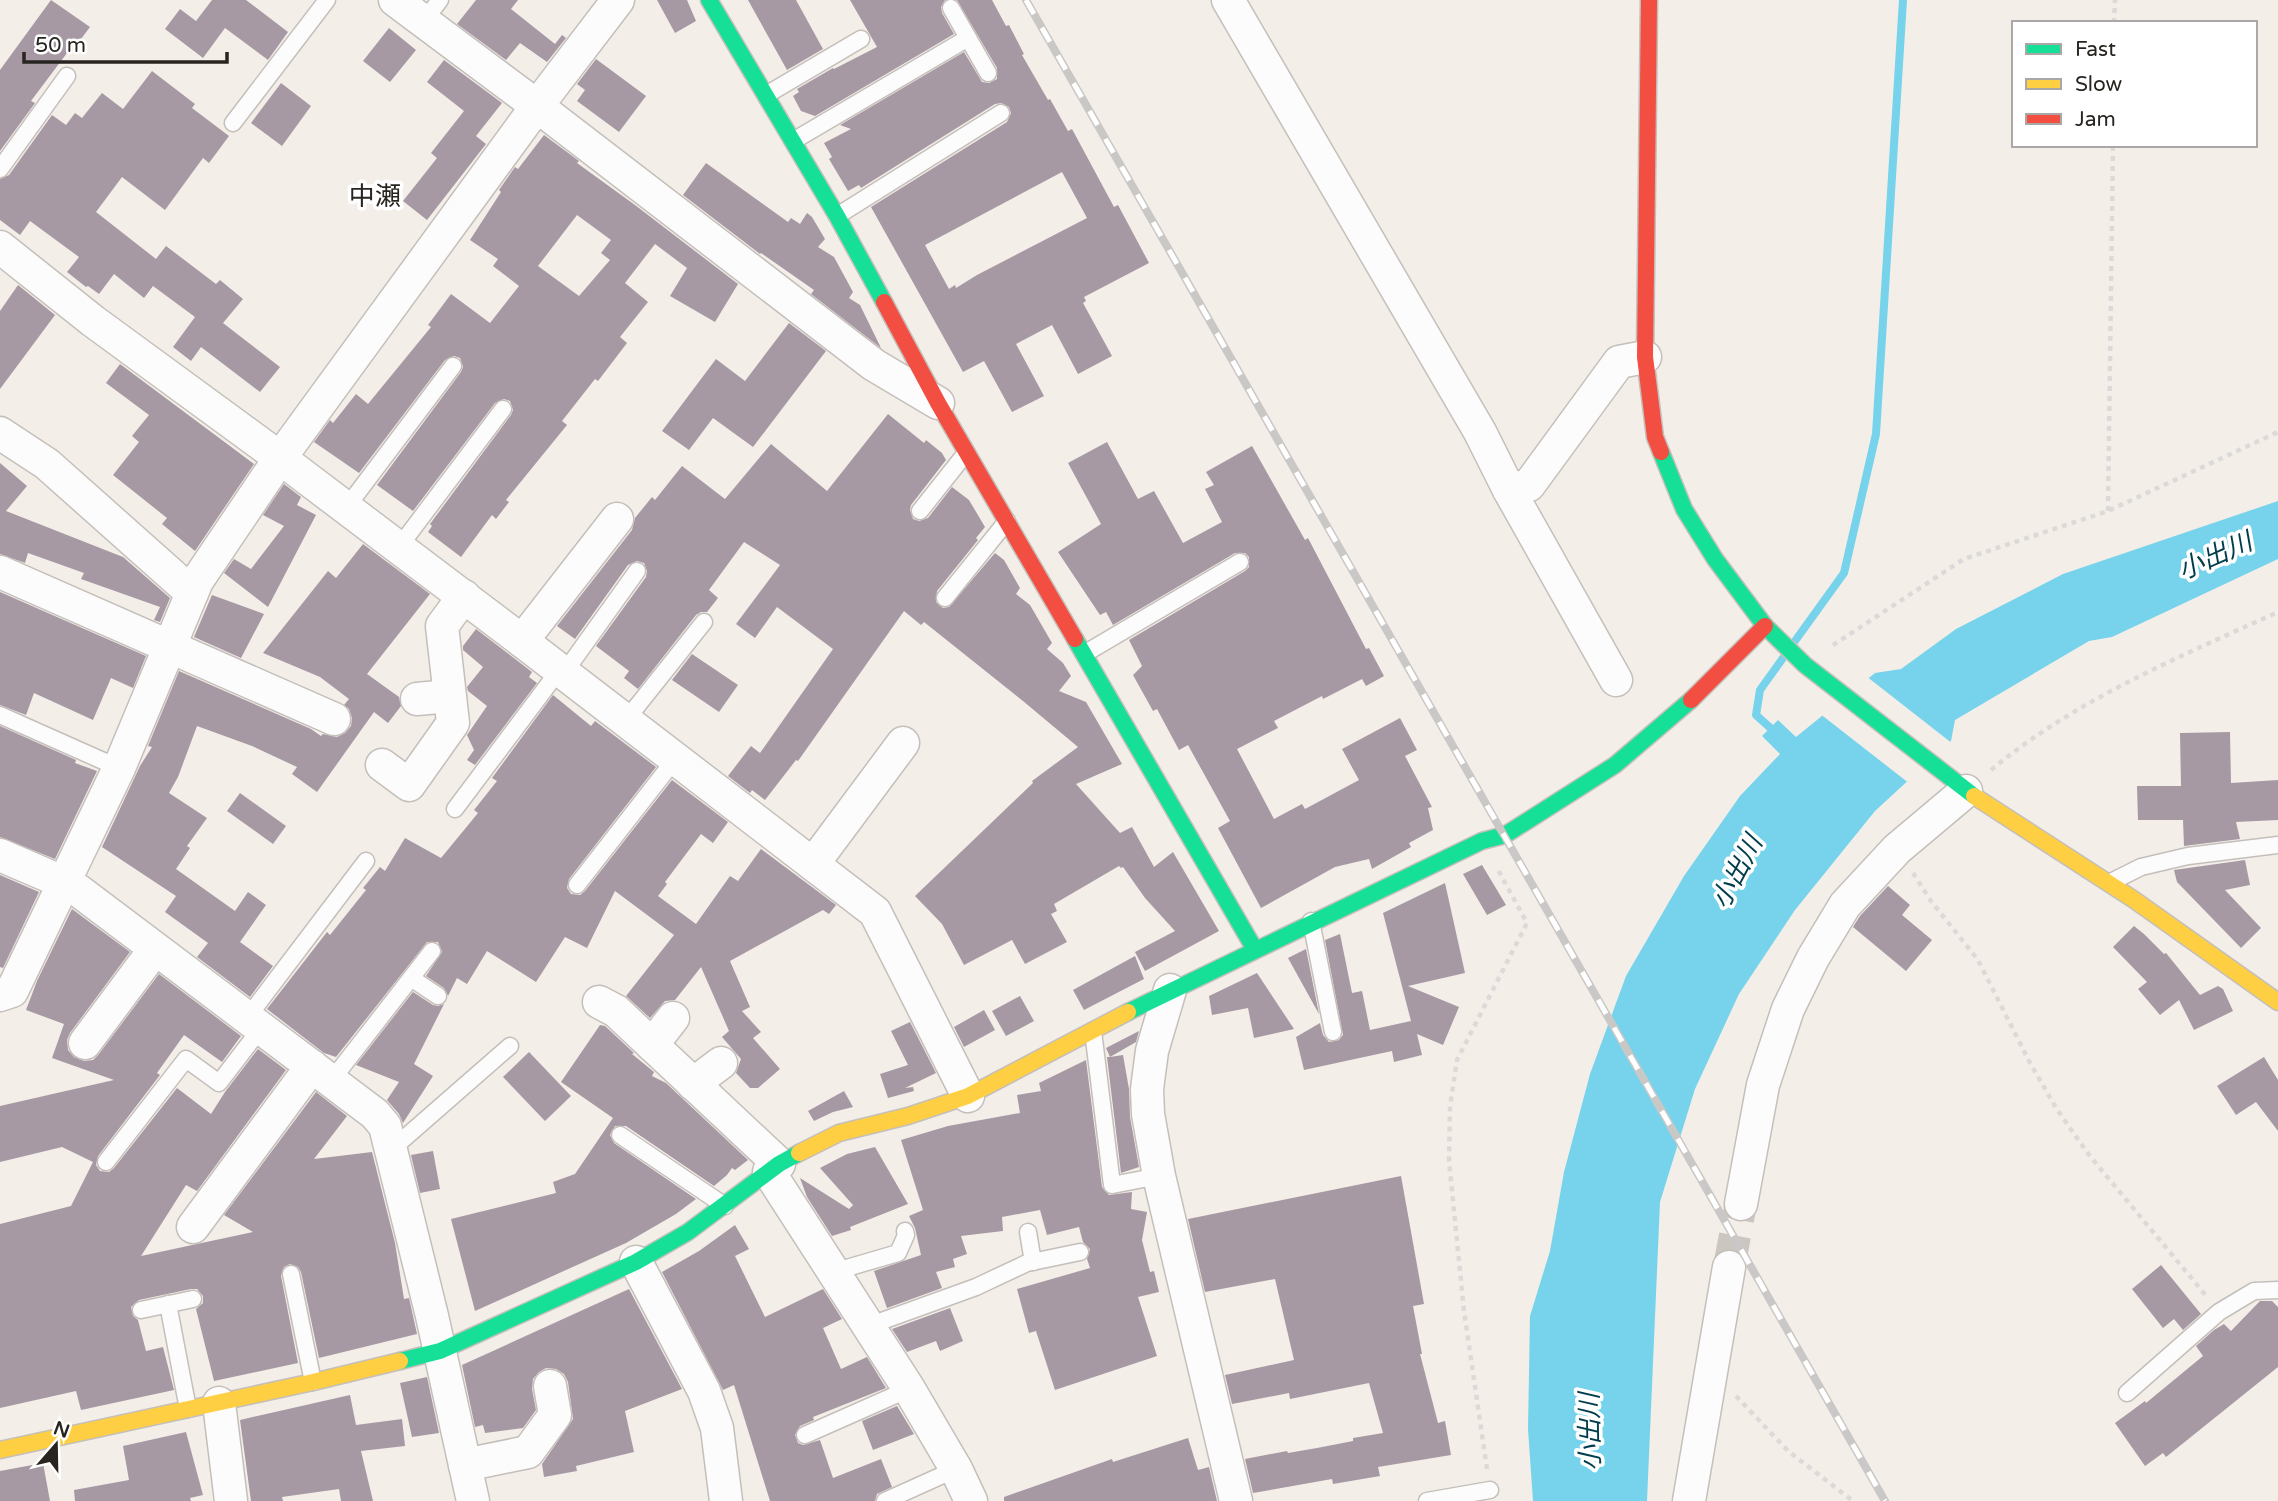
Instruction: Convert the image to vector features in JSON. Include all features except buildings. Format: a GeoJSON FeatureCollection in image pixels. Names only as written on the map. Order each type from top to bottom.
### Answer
{"type":"FeatureCollection","features":[{"type":"Feature","properties":{"kind":"street"},"geometry":{"type":"LineString","coordinates":[[395,0],[432,11],[537,106],[874,365],[938,403]]}},
{"type":"Feature","properties":{"kind":"street"},"geometry":{"type":"LineString","coordinates":[[0,995],[12,990],[65,883],[119,768],[197,581],[281,458],[537,106],[618,0]]}},
{"type":"Feature","properties":{"kind":"street"},"geometry":{"type":"LineString","coordinates":[[709,0],[837,216],[938,403],[1254,948]]}},
{"type":"Feature","properties":{"kind":"street"},"geometry":{"type":"LineString","coordinates":[[1228,0],[1480,432],[1509,490],[1616,680]]}},
{"type":"Feature","properties":{"kind":"street"},"geometry":{"type":"LineString","coordinates":[[1649,0],[1645,357],[1655,437],[1684,509],[1715,559],[1765,626],[1805,665],[1961,787],[2109,883],[2278,1002]]}},
{"type":"Feature","properties":{"kind":"street"},"geometry":{"type":"LineString","coordinates":[[0,247],[93,321],[464,596],[876,912],[968,1096]]}},
{"type":"Feature","properties":{"kind":"street"},"geometry":{"type":"LineString","coordinates":[[1509,490],[1529,485],[1619,362],[1645,357]]}},
{"type":"Feature","properties":{"kind":"street"},"geometry":{"type":"LineString","coordinates":[[0,433],[47,464],[192,593]]}},
{"type":"Feature","properties":{"kind":"street"},"geometry":{"type":"LineString","coordinates":[[522,640],[617,519]]}},
{"type":"Feature","properties":{"kind":"street"},"geometry":{"type":"LineString","coordinates":[[0,572],[334,719]]}},
{"type":"Feature","properties":{"kind":"street"},"geometry":{"type":"LineString","coordinates":[[382,765],[409,785],[453,723],[442,626],[464,596]]}},
{"type":"Feature","properties":{"kind":"street"},"geometry":{"type":"LineString","coordinates":[[0,1450],[313,1382],[440,1351],[636,1262],[688,1232],[774,1168],[839,1133],[968,1096],[1170,989],[1254,948],[1482,841],[1505,835],[1615,765],[1691,700],[1765,626]]}},
{"type":"Feature","properties":{"kind":"street"},"geometry":{"type":"LineString","coordinates":[[416,699],[449,696]]}},
{"type":"Feature","properties":{"kind":"street"},"geometry":{"type":"LineString","coordinates":[[813,864],[903,743]]}},
{"type":"Feature","properties":{"kind":"street"},"geometry":{"type":"LineString","coordinates":[[1741,1204],[1763,1085],[1788,1009],[1813,958],[1845,905],[1897,849],[1961,787]]}},
{"type":"Feature","properties":{"kind":"street"},"geometry":{"type":"LineString","coordinates":[[0,855],[65,883],[375,1114],[385,1126],[440,1351],[473,1501]]}},
{"type":"Feature","properties":{"kind":"street"},"geometry":{"type":"LineString","coordinates":[[85,1042],[155,949]]}},
{"type":"Feature","properties":{"kind":"street"},"geometry":{"type":"LineString","coordinates":[[1170,989],[1152,1051],[1147,1088],[1148,1114],[1159,1176],[1236,1501]]}},
{"type":"Feature","properties":{"kind":"street"},"geometry":{"type":"LineString","coordinates":[[599,1002],[616,1011],[652,1045],[774,1168],[832,1272],[909,1390],[956,1469],[971,1501]]}},
{"type":"Feature","properties":{"kind":"street"},"geometry":{"type":"LineString","coordinates":[[652,1045],[673,1018]]}},
{"type":"Feature","properties":{"kind":"street"},"geometry":{"type":"LineString","coordinates":[[693,1084],[721,1063]]}},
{"type":"Feature","properties":{"kind":"street"},"geometry":{"type":"LineString","coordinates":[[193,1227],[322,1074]]}},
{"type":"Feature","properties":{"kind":"street"},"geometry":{"type":"LineString","coordinates":[[636,1262],[704,1391],[717,1428],[726,1501]]}},
{"type":"Feature","properties":{"kind":"street"},"geometry":{"type":"LineString","coordinates":[[1689,1501],[1729,1267]]}},
{"type":"Feature","properties":{"kind":"street"},"geometry":{"type":"LineString","coordinates":[[465,1465],[528,1452],[555,1415],[550,1386]]}},
{"type":"Feature","properties":{"kind":"street"},"geometry":{"type":"LineString","coordinates":[[204,1406],[231,1501]]}},
{"type":"Feature","properties":{"kind":"lane"},"geometry":{"type":"LineString","coordinates":[[233,123],[327,0]]}},
{"type":"Feature","properties":{"kind":"lane"},"geometry":{"type":"LineString","coordinates":[[951,8],[988,73]]}},
{"type":"Feature","properties":{"kind":"lane"},"geometry":{"type":"LineString","coordinates":[[793,141],[968,38]]}},
{"type":"Feature","properties":{"kind":"lane"},"geometry":{"type":"LineString","coordinates":[[766,95],[861,39]]}},
{"type":"Feature","properties":{"kind":"lane"},"geometry":{"type":"LineString","coordinates":[[0,169],[67,76]]}},
{"type":"Feature","properties":{"kind":"lane"},"geometry":{"type":"LineString","coordinates":[[837,216],[1001,113]]}},
{"type":"Feature","properties":{"kind":"lane"},"geometry":{"type":"LineString","coordinates":[[346,508],[453,366]]}},
{"type":"Feature","properties":{"kind":"lane"},"geometry":{"type":"LineString","coordinates":[[399,547],[503,408]]}},
{"type":"Feature","properties":{"kind":"lane"},"geometry":{"type":"LineString","coordinates":[[919,511],[967,452]]}},
{"type":"Feature","properties":{"kind":"lane"},"geometry":{"type":"LineString","coordinates":[[945,598],[1007,521]]}},
{"type":"Feature","properties":{"kind":"lane"},"geometry":{"type":"LineString","coordinates":[[1084,654],[1240,562]]}},
{"type":"Feature","properties":{"kind":"lane"},"geometry":{"type":"LineString","coordinates":[[456,809],[637,570]]}},
{"type":"Feature","properties":{"kind":"lane"},"geometry":{"type":"LineString","coordinates":[[626,720],[704,622]]}},
{"type":"Feature","properties":{"kind":"lane"},"geometry":{"type":"LineString","coordinates":[[0,715],[119,768]]}},
{"type":"Feature","properties":{"kind":"lane"},"geometry":{"type":"LineString","coordinates":[[577,886],[676,758]]}},
{"type":"Feature","properties":{"kind":"lane"},"geometry":{"type":"LineString","coordinates":[[2109,883],[2141,867],[2188,856],[2278,845]]}},
{"type":"Feature","properties":{"kind":"lane"},"geometry":{"type":"LineString","coordinates":[[106,1163],[186,1059],[219,1083],[254,1023],[366,861]]}},
{"type":"Feature","properties":{"kind":"lane"},"geometry":{"type":"LineString","coordinates":[[1311,921],[1333,1032]]}},
{"type":"Feature","properties":{"kind":"lane"},"geometry":{"type":"LineString","coordinates":[[322,1074],[411,978],[432,951]]}},
{"type":"Feature","properties":{"kind":"lane"},"geometry":{"type":"LineString","coordinates":[[411,978],[438,996]]}},
{"type":"Feature","properties":{"kind":"lane"},"geometry":{"type":"LineString","coordinates":[[1093,1029],[1112,1185],[1159,1176]]}},
{"type":"Feature","properties":{"kind":"lane"},"geometry":{"type":"LineString","coordinates":[[392,1149],[510,1046]]}},
{"type":"Feature","properties":{"kind":"lane"},"geometry":{"type":"LineString","coordinates":[[620,1135],[725,1206]]}},
{"type":"Feature","properties":{"kind":"lane"},"geometry":{"type":"LineString","coordinates":[[832,1272],[898,1253],[906,1235],[905,1231]]}},
{"type":"Feature","properties":{"kind":"lane"},"geometry":{"type":"LineString","coordinates":[[1028,1232],[1033,1262]]}},
{"type":"Feature","properties":{"kind":"lane"},"geometry":{"type":"LineString","coordinates":[[868,1326],[976,1287],[1033,1262],[1080,1252]]}},
{"type":"Feature","properties":{"kind":"lane"},"geometry":{"type":"LineString","coordinates":[[291,1274],[313,1382]]}},
{"type":"Feature","properties":{"kind":"lane"},"geometry":{"type":"LineString","coordinates":[[2127,1393],[2218,1311],[2254,1291],[2278,1290]]}},
{"type":"Feature","properties":{"kind":"lane"},"geometry":{"type":"LineString","coordinates":[[141,1310],[193,1298]]}},
{"type":"Feature","properties":{"kind":"lane"},"geometry":{"type":"LineString","coordinates":[[168,1304],[204,1406]]}},
{"type":"Feature","properties":{"kind":"lane"},"geometry":{"type":"LineString","coordinates":[[805,1435],[909,1390]]}},
{"type":"Feature","properties":{"kind":"lane"},"geometry":{"type":"LineString","coordinates":[[885,1501],[956,1469]]}},
{"type":"Feature","properties":{"kind":"lane"},"geometry":{"type":"LineString","coordinates":[[1427,1501],[1490,1490]]}},
{"type":"Feature","properties":{"kind":"path"},"geometry":{"type":"LineString","coordinates":[[2114,21],[2115,0]]}},
{"type":"Feature","properties":{"kind":"path"},"geometry":{"type":"LineString","coordinates":[[2108,511],[2113,147]]}},
{"type":"Feature","properties":{"kind":"path"},"geometry":{"type":"LineString","coordinates":[[1805,665],[1853,630],[1964,559],[2108,511],[2278,432]]}},
{"type":"Feature","properties":{"kind":"path"},"geometry":{"type":"LineString","coordinates":[[1961,787],[2068,715],[2183,655],[2278,612]]}},
{"type":"Feature","properties":{"kind":"path"},"geometry":{"type":"LineString","coordinates":[[1482,841],[1527,923],[1457,1060],[1450,1106],[1449,1161],[1464,1311],[1490,1490]]}},
{"type":"Feature","properties":{"kind":"path"},"geometry":{"type":"LineString","coordinates":[[1897,849],[1931,901],[1978,960],[2056,1108],[2089,1155],[2218,1311]]}},
{"type":"Feature","properties":{"kind":"path"},"geometry":{"type":"LineString","coordinates":[[1731,1391],[1788,1451],[1853,1501]]}},
{"type":"Feature","properties":{"kind":"water","name":"小出川"},"geometry":{"type":"Polygon","coordinates":[[[2278,501],[2278,559],[2112,637],[2089,641],[1955,720],[1951,741],[1875,811],[1795,910],[1739,994],[1695,1089],[1660,1202],[1647,1501],[1533,1501],[1528,1429],[1530,1316],[1550,1251],[1564,1172],[1590,1074],[1626,976],[1684,876],[1740,796],[1780,754],[1762,736],[1778,720],[1796,737],[1875,673],[1901,669],[1956,629],[2063,574],[2278,501]]]}},
{"type":"Feature","properties":{"kind":"pier"},"geometry":{"type":"Polygon","coordinates":[[[1866,676],[1953,744],[1910,784],[1819,713],[1866,676]]]}},
{"type":"Feature","properties":{"kind":"waterway"},"geometry":{"type":"LineString","coordinates":[[1795,641],[1844,573],[1876,434],[1903,0]]}},
{"type":"Feature","properties":{"kind":"waterway"},"geometry":{"type":"LineString","coordinates":[[1776,733],[1756,715],[1760,690],[1783,658]]}},
{"type":"Feature","properties":{"kind":"tunnel"},"geometry":{"type":"LineString","coordinates":[[1729,1267],[1741,1204]]}},
{"type":"Feature","properties":{"kind":"railway"},"geometry":{"type":"LineString","coordinates":[[1026,0],[1885,1501]]}},
{"type":"Feature","properties":{"kind":"traffic: fast"},"geometry":{"type":"LineString","coordinates":[[709,0],[837,216],[884,302]]}},
{"type":"Feature","properties":{"kind":"traffic: fast"},"geometry":{"type":"LineString","coordinates":[[1661,452],[1684,509],[1715,559],[1765,626],[1805,665],[1974,796]]}},
{"type":"Feature","properties":{"kind":"traffic: fast"},"geometry":{"type":"LineString","coordinates":[[1075,639],[1254,948]]}},
{"type":"Feature","properties":{"kind":"traffic: fast"},"geometry":{"type":"LineString","coordinates":[[1128,1012],[1482,841],[1505,835],[1615,765],[1691,700]]}},
{"type":"Feature","properties":{"kind":"traffic: fast"},"geometry":{"type":"LineString","coordinates":[[400,1361],[440,1351],[636,1262],[688,1232],[779,1164],[799,1153]]}},
{"type":"Feature","properties":{"kind":"traffic: slow"},"geometry":{"type":"LineString","coordinates":[[1974,796],[2133,899],[2278,1002]]}},
{"type":"Feature","properties":{"kind":"traffic: slow"},"geometry":{"type":"LineString","coordinates":[[799,1153],[839,1133],[908,1116],[968,1096],[1128,1012]]}},
{"type":"Feature","properties":{"kind":"traffic: slow"},"geometry":{"type":"LineString","coordinates":[[0,1450],[400,1361]]}},
{"type":"Feature","properties":{"kind":"traffic: jam"},"geometry":{"type":"LineString","coordinates":[[1649,0],[1645,357],[1655,437],[1661,452]]}},
{"type":"Feature","properties":{"kind":"traffic: jam"},"geometry":{"type":"LineString","coordinates":[[884,302],[938,403],[1075,639]]}},
{"type":"Feature","properties":{"kind":"traffic: jam"},"geometry":{"type":"LineString","coordinates":[[1691,700],[1765,626]]}},
{"type":"Feature","properties":{"kind":"district","name":"中瀬"},"geometry":{"type":"Point","coordinates":[375,196]}}]}
